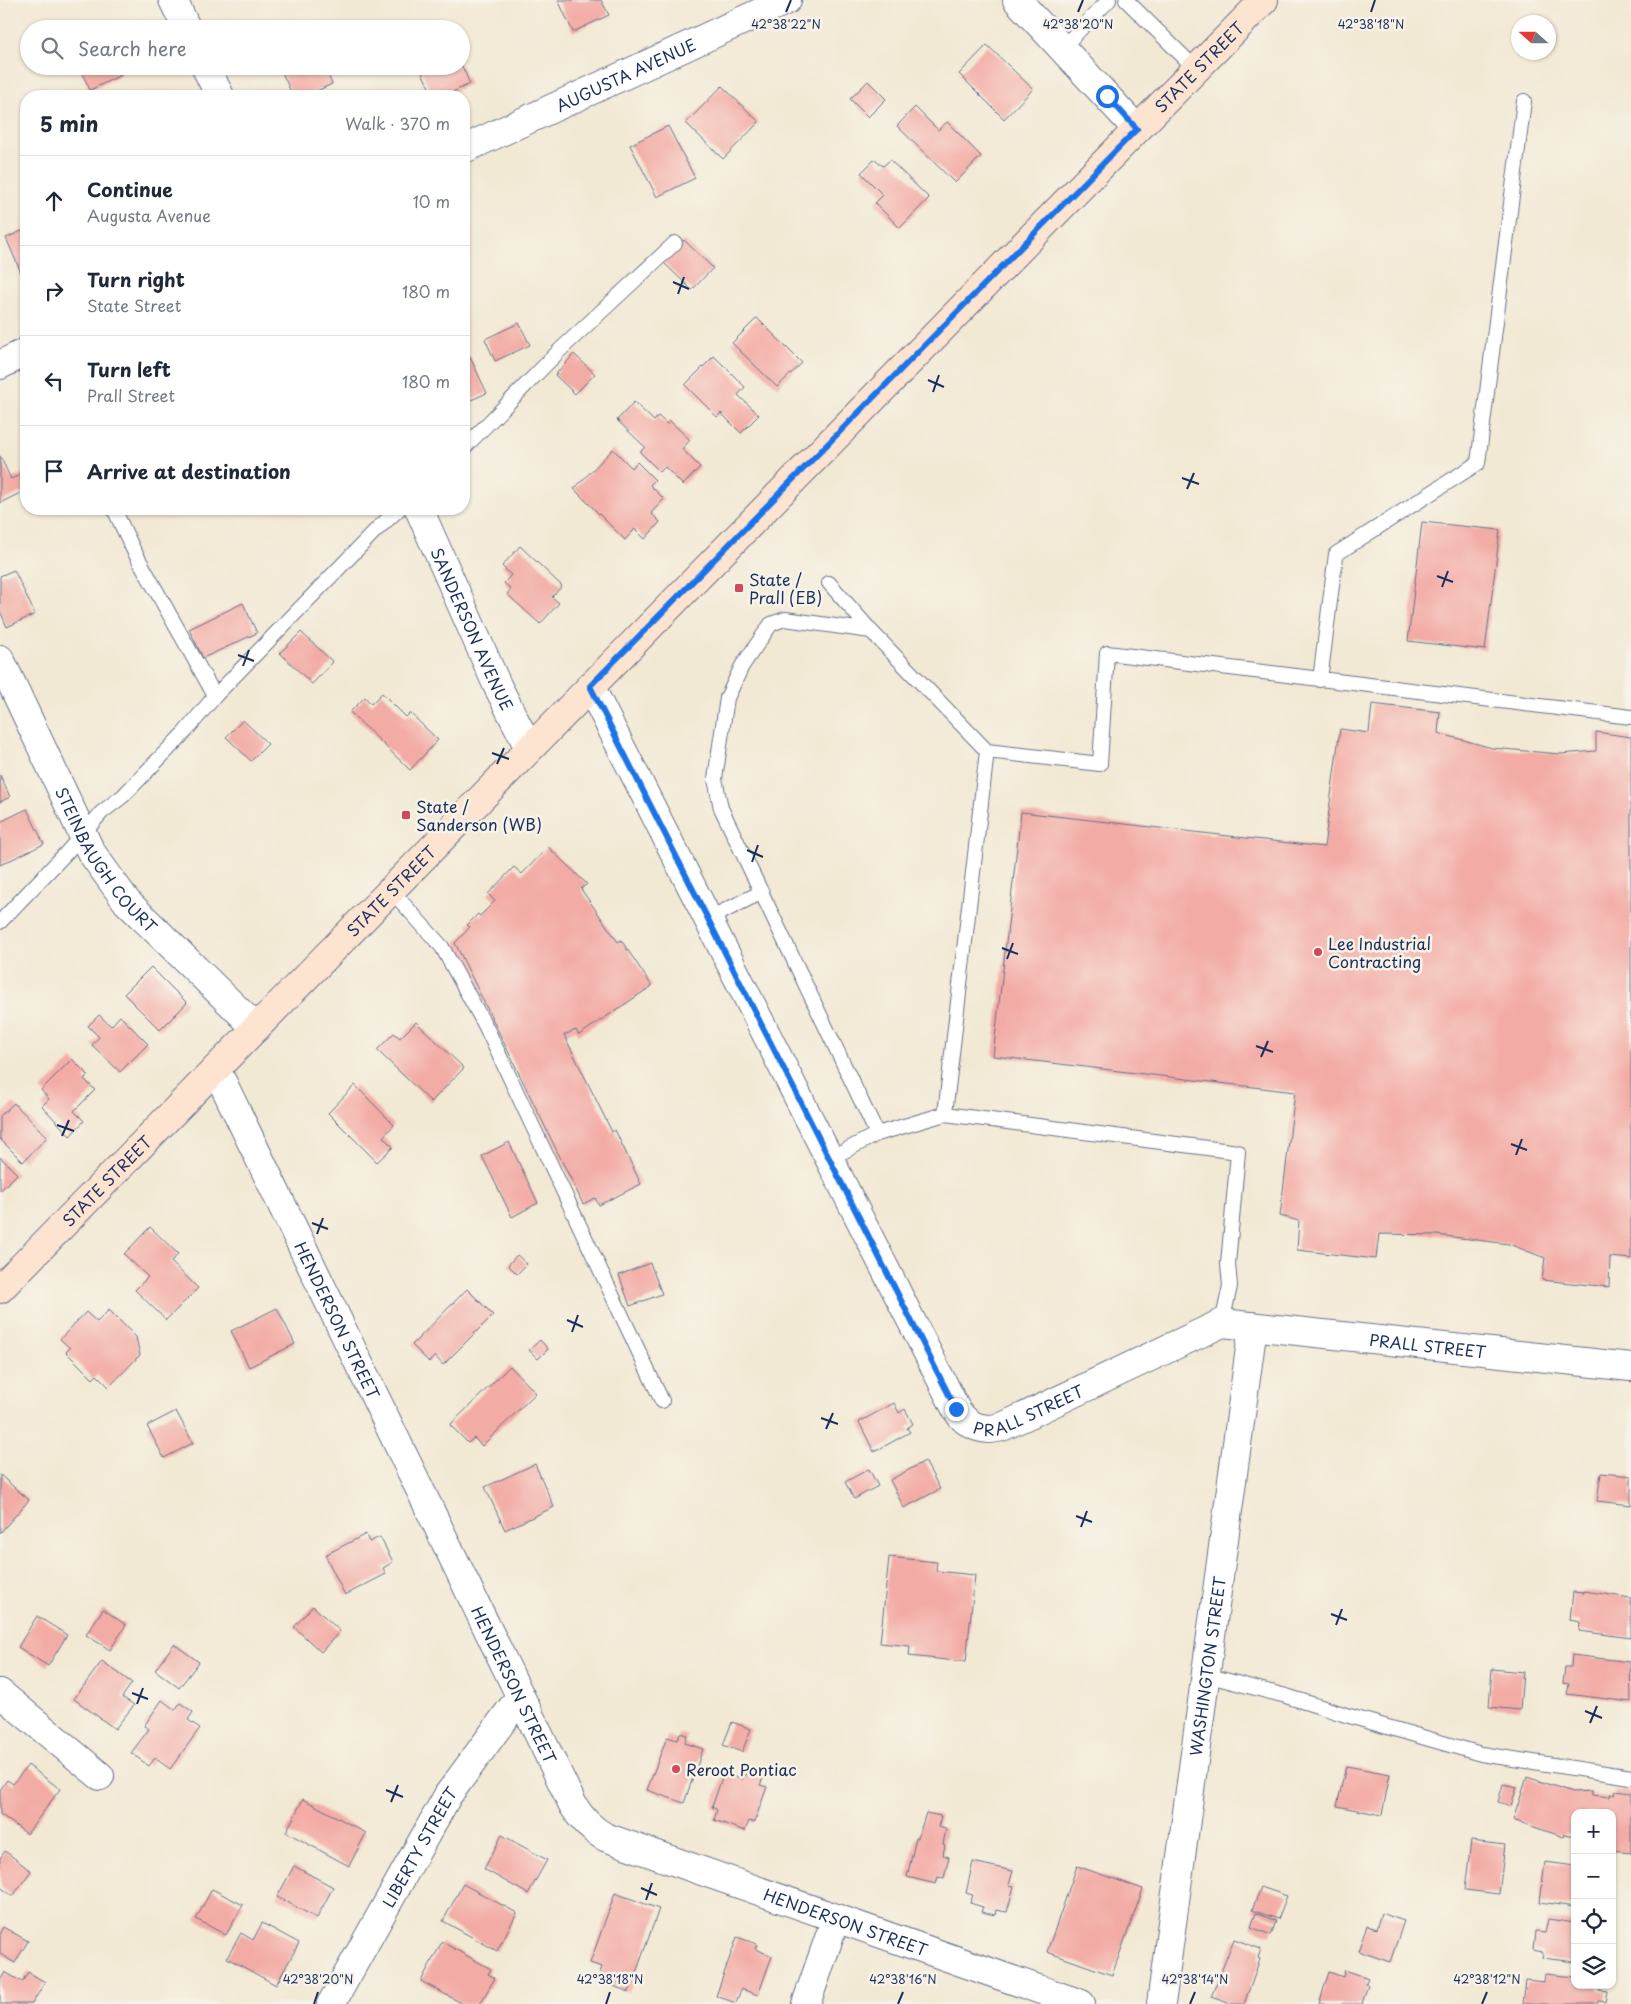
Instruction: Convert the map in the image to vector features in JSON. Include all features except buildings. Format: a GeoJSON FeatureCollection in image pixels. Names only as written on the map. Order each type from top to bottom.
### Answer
{"type":"FeatureCollection","features":[{"type":"Feature","properties":{"kind":"main road","name":"STATE STREET"},"geometry":{"type":"LineString","coordinates":[[0,1289],[390,889],[1264,0]]}},
{"type":"Feature","properties":{"kind":"street"},"geometry":{"type":"LineString","coordinates":[[173,0],[183,20]]}},
{"type":"Feature","properties":{"kind":"street","name":"AUGUSTA AVENUE"},"geometry":{"type":"LineString","coordinates":[[470,146],[787,0]]}},
{"type":"Feature","properties":{"kind":"street"},"geometry":{"type":"LineString","coordinates":[[1017,0],[1137,129]]}},
{"type":"Feature","properties":{"kind":"street"},"geometry":{"type":"LineString","coordinates":[[210,75],[217,90]]}},
{"type":"Feature","properties":{"kind":"street"},"geometry":{"type":"LineString","coordinates":[[0,365],[20,355]]}},
{"type":"Feature","properties":{"kind":"street","name":"SANDERSON AVENUE"},"geometry":{"type":"LineString","coordinates":[[422,515],[497,685],[529,748]]}},
{"type":"Feature","properties":{"kind":"street","name":"STEINBAUGH COURT"},"geometry":{"type":"LineString","coordinates":[[0,659],[91,852],[127,902],[256,1028]]}},
{"type":"Feature","properties":{"kind":"street","name":"PRALL STREET"},"geometry":{"type":"LineString","coordinates":[[590,686],[962,1418],[976,1427],[987,1430],[1004,1426],[1222,1323],[1631,1368]]}},
{"type":"Feature","properties":{"kind":"street","name":"HENDERSON STREET"},"geometry":{"type":"LineString","coordinates":[[216,1069],[572,1805],[582,1820],[606,1837],[1081,2004]]}},
{"type":"Feature","properties":{"kind":"street","name":"WASHINGTON STREET"},"geometry":{"type":"LineString","coordinates":[[1161,2004],[1253,1326]]}},
{"type":"Feature","properties":{"kind":"street"},"geometry":{"type":"LineString","coordinates":[[0,1693],[100,1776]]}},
{"type":"Feature","properties":{"kind":"street","name":"LIBERTY STREET"},"geometry":{"type":"LineString","coordinates":[[331,2004],[448,1795],[520,1697]]}},
{"type":"Feature","properties":{"kind":"street"},"geometry":{"type":"LineString","coordinates":[[806,2004],[836,1918]]}},
{"type":"Feature","properties":{"kind":"lane"},"geometry":{"type":"LineString","coordinates":[[1062,48],[1109,0]]}},
{"type":"Feature","properties":{"kind":"lane"},"geometry":{"type":"LineString","coordinates":[[1126,0],[1196,69]]}},
{"type":"Feature","properties":{"kind":"lane"},"geometry":{"type":"LineString","coordinates":[[1320,680],[1336,554],[1478,463],[1524,101]]}},
{"type":"Feature","properties":{"kind":"lane"},"geometry":{"type":"LineString","coordinates":[[470,442],[561,349],[676,243]]}},
{"type":"Feature","properties":{"kind":"lane"},"geometry":{"type":"LineString","coordinates":[[117,515],[133,549],[215,696]]}},
{"type":"Feature","properties":{"kind":"lane"},"geometry":{"type":"LineString","coordinates":[[0,922],[102,812],[123,796],[185,732],[215,696],[374,531],[392,515]]}},
{"type":"Feature","properties":{"kind":"lane"},"geometry":{"type":"LineString","coordinates":[[828,583],[871,631],[987,751],[1100,764],[1107,654],[1631,717]]}},
{"type":"Feature","properties":{"kind":"lane"},"geometry":{"type":"LineString","coordinates":[[871,631],[785,619],[771,624],[742,666],[727,698],[715,779],[721,808],[877,1134]]}},
{"type":"Feature","properties":{"kind":"lane"},"geometry":{"type":"LineString","coordinates":[[946,1114],[987,751]]}},
{"type":"Feature","properties":{"kind":"lane"},"geometry":{"type":"LineString","coordinates":[[390,889],[442,948],[486,1027],[662,1401]]}},
{"type":"Feature","properties":{"kind":"lane"},"geometry":{"type":"LineString","coordinates":[[708,919],[762,892]]}},
{"type":"Feature","properties":{"kind":"lane"},"geometry":{"type":"LineString","coordinates":[[829,1159],[877,1134],[946,1114],[1238,1152],[1228,1264],[1230,1286],[1222,1323]]}},
{"type":"Feature","properties":{"kind":"lane"},"geometry":{"type":"LineString","coordinates":[[1206,1675],[1286,1696],[1481,1754],[1631,1777]]}},
{"type":"Feature","properties":{"kind":"place","name":"State / Prall (EB)"},"geometry":{"type":"Point","coordinates":[739,588]}},
{"type":"Feature","properties":{"kind":"place","name":"State / Sanderson (WB)"},"geometry":{"type":"Point","coordinates":[406,815]}},
{"type":"Feature","properties":{"kind":"place","name":"Lee Industrial Contracting"},"geometry":{"type":"Point","coordinates":[1318,952]}},
{"type":"Feature","properties":{"kind":"place","name":"Reroot Pontiac"},"geometry":{"type":"Point","coordinates":[676,1769]}},
{"type":"Feature","properties":{"kind":"route"},"geometry":{"type":"LineString","coordinates":[[956,1409],[590,686],[1137,129],[1107,96]]}}]}
